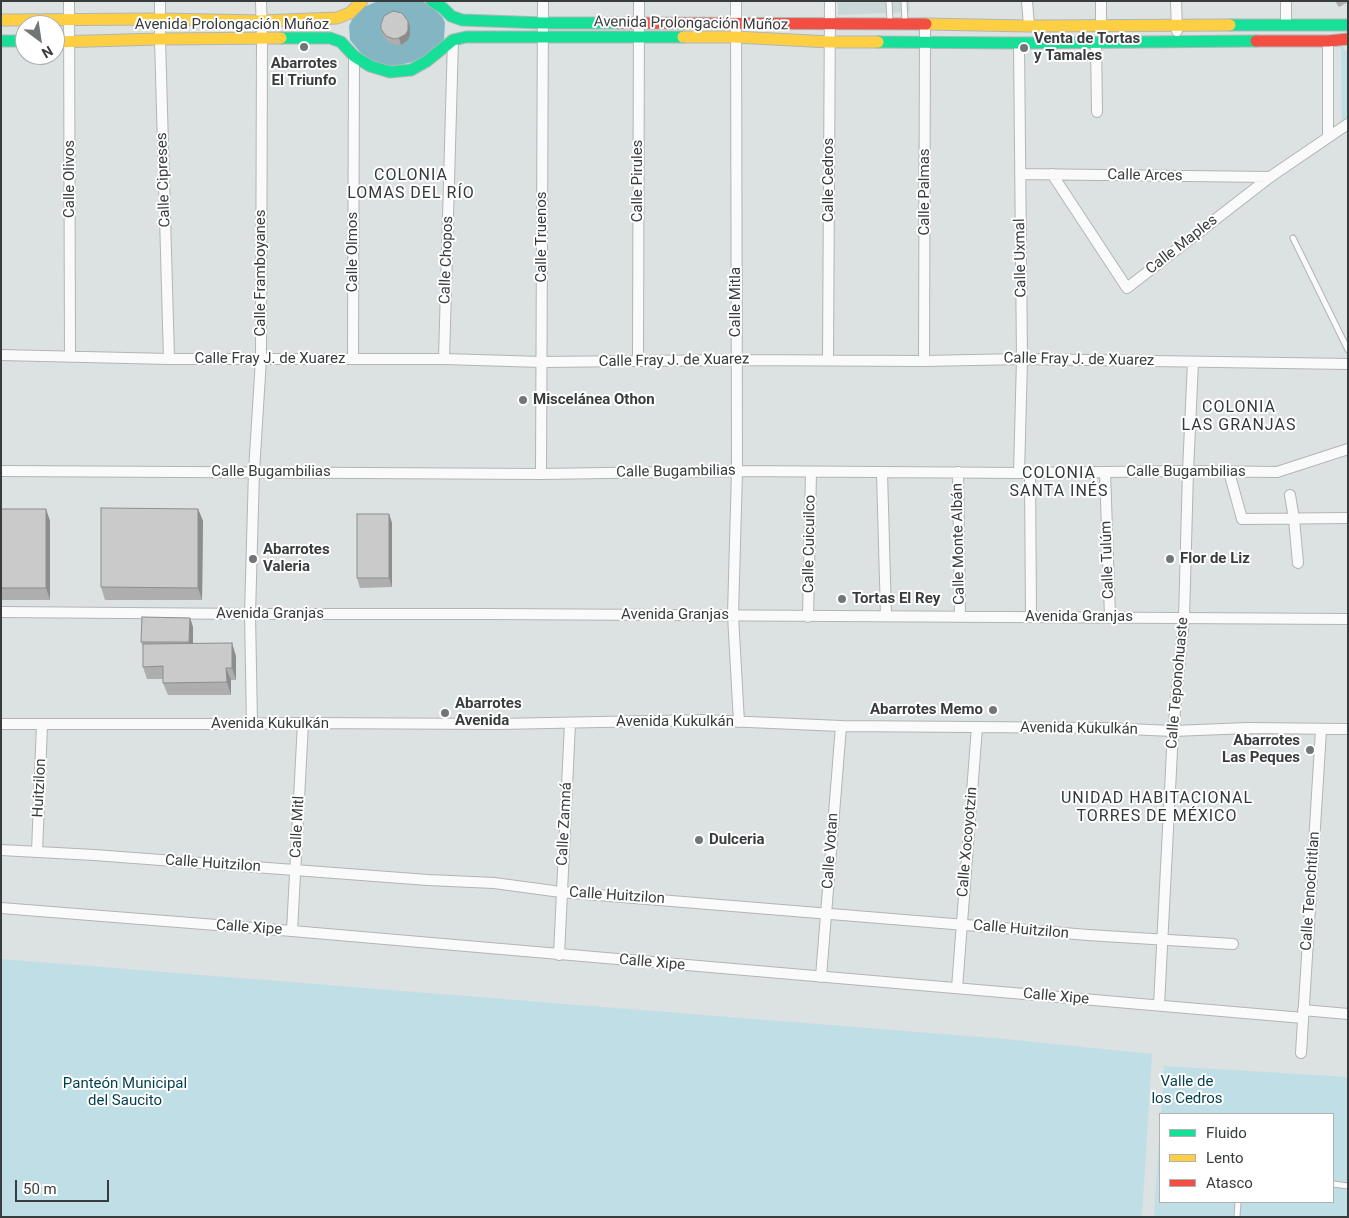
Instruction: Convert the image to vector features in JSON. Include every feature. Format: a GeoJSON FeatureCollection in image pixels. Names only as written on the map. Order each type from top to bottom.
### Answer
{"type":"FeatureCollection","features":[{"type":"Feature","properties":{"kind":"street","name":"Calle Olivos"},"geometry":{"type":"LineString","coordinates":[[69,1],[70,357]]}},
{"type":"Feature","properties":{"kind":"street","name":"Calle Cipreses"},"geometry":{"type":"LineString","coordinates":[[160,1],[169,359]]}},
{"type":"Feature","properties":{"kind":"street","name":"Calle Framboyanes"},"geometry":{"type":"LineString","coordinates":[[252,724],[250,614],[254,471],[260,359],[261,1]]}},
{"type":"Feature","properties":{"kind":"street","name":"Avenida Prolongación Muñoz"},"geometry":{"type":"LineString","coordinates":[[1,20],[261,20],[336,18],[350,13],[361,1]]}},
{"type":"Feature","properties":{"kind":"street","name":"Avenida Prolongación Muñoz"},"geometry":{"type":"LineString","coordinates":[[432,1],[451,16],[462,20],[543,23],[831,23],[1028,26],[1348,25]]}},
{"type":"Feature","properties":{"kind":"street"},"geometry":{"type":"LineString","coordinates":[[451,1],[451,16],[455,29],[453,40]]}},
{"type":"Feature","properties":{"kind":"street","name":"Calle Truenos"},"geometry":{"type":"LineString","coordinates":[[541,474],[543,1]]}},
{"type":"Feature","properties":{"kind":"street","name":"Calle Pirules"},"geometry":{"type":"LineString","coordinates":[[638,361],[639,1]]}},
{"type":"Feature","properties":{"kind":"street","name":"Calle Mitla"},"geometry":{"type":"LineString","coordinates":[[736,1],[737,471],[733,615],[739,722]]}},
{"type":"Feature","properties":{"kind":"street","name":"Calle Cedros"},"geometry":{"type":"LineString","coordinates":[[828,359],[830,1]]}},
{"type":"Feature","properties":{"kind":"street"},"geometry":{"type":"LineString","coordinates":[[1027,1],[1028,26]]}},
{"type":"Feature","properties":{"kind":"street"},"geometry":{"type":"LineString","coordinates":[[1101,1],[1101,26]]}},
{"type":"Feature","properties":{"kind":"street"},"geometry":{"type":"LineString","coordinates":[[1176,1],[1177,42]]}},
{"type":"Feature","properties":{"kind":"street"},"geometry":{"type":"LineString","coordinates":[[1286,1],[1286,25]]}},
{"type":"Feature","properties":{"kind":"street"},"geometry":{"type":"LineString","coordinates":[[341,42],[341,29],[350,13]]}},
{"type":"Feature","properties":{"kind":"street","name":"Calle Palmas"},"geometry":{"type":"LineString","coordinates":[[924,361],[925,24]]}},
{"type":"Feature","properties":{"kind":"street","name":"Avenida Prolongación Muñoz"},"geometry":{"type":"LineString","coordinates":[[65,42],[160,39],[330,38],[341,42],[354,56],[370,66],[390,72],[411,70],[427,61],[453,40],[466,37],[735,37],[830,42],[1019,43],[1347,41]]}},
{"type":"Feature","properties":{"kind":"street","name":"Calle Chopos"},"geometry":{"type":"LineString","coordinates":[[444,359],[453,40]]}},
{"type":"Feature","properties":{"kind":"street"},"geometry":{"type":"LineString","coordinates":[[1,41],[15,41]]}},
{"type":"Feature","properties":{"kind":"street"},"geometry":{"type":"LineString","coordinates":[[1328,41],[1328,136]]}},
{"type":"Feature","properties":{"kind":"street","name":"Calle Uxmal"},"geometry":{"type":"LineString","coordinates":[[1019,43],[1022,360],[1019,473]]}},
{"type":"Feature","properties":{"kind":"street"},"geometry":{"type":"LineString","coordinates":[[1096,43],[1097,112]]}},
{"type":"Feature","properties":{"kind":"street","name":"Calle Olmos"},"geometry":{"type":"LineString","coordinates":[[353,359],[354,56]]}},
{"type":"Feature","properties":{"kind":"street","name":"Calle Maples"},"geometry":{"type":"LineString","coordinates":[[1052,174],[1127,288],[1270,177],[1348,124]]}},
{"type":"Feature","properties":{"kind":"street","name":"Calle Arces"},"geometry":{"type":"LineString","coordinates":[[1020,174],[1270,177]]}},
{"type":"Feature","properties":{"kind":"street","name":"Calle Fray J. de Xuarez"},"geometry":{"type":"LineString","coordinates":[[1,355],[169,359],[444,359],[542,362],[828,359],[1348,364]]}},
{"type":"Feature","properties":{"kind":"street","name":"Calle Teponohuaste"},"geometry":{"type":"LineString","coordinates":[[1159,1005],[1173,731],[1184,618],[1193,362]]}},
{"type":"Feature","properties":{"kind":"street","name":"Calle Bugambilias"},"geometry":{"type":"LineString","coordinates":[[1,471],[541,474],[737,471],[1277,472],[1348,449]]}},
{"type":"Feature","properties":{"kind":"street","name":"Calle Cuicuilco"},"geometry":{"type":"LineString","coordinates":[[808,617],[811,472]]}},
{"type":"Feature","properties":{"kind":"street"},"geometry":{"type":"LineString","coordinates":[[882,472],[886,616]]}},
{"type":"Feature","properties":{"kind":"street","name":"Calle Monte Albán"},"geometry":{"type":"LineString","coordinates":[[958,472],[960,617]]}},
{"type":"Feature","properties":{"kind":"street"},"geometry":{"type":"LineString","coordinates":[[1030,472],[1031,617]]}},
{"type":"Feature","properties":{"kind":"street","name":"Calle Tulúm"},"geometry":{"type":"LineString","coordinates":[[1106,472],[1110,618]]}},
{"type":"Feature","properties":{"kind":"street"},"geometry":{"type":"LineString","coordinates":[[1229,472],[1242,519],[1348,518]]}},
{"type":"Feature","properties":{"kind":"street"},"geometry":{"type":"LineString","coordinates":[[1290,495],[1298,563]]}},
{"type":"Feature","properties":{"kind":"street","name":"Avenida Granjas"},"geometry":{"type":"LineString","coordinates":[[1,612],[1348,619]]}},
{"type":"Feature","properties":{"kind":"street","name":"Avenida Kukulkán"},"geometry":{"type":"LineString","coordinates":[[1,724],[570,723],[704,720],[841,726],[1104,728],[1173,731],[1248,728],[1348,729]]}},
{"type":"Feature","properties":{"kind":"street","name":"Calle Mitl"},"geometry":{"type":"LineString","coordinates":[[292,931],[303,723]]}},
{"type":"Feature","properties":{"kind":"street","name":"Calle Zamná"},"geometry":{"type":"LineString","coordinates":[[558,955],[570,723]]}},
{"type":"Feature","properties":{"kind":"street","name":"Huitzilon"},"geometry":{"type":"LineString","coordinates":[[37,852],[42,724]]}},
{"type":"Feature","properties":{"kind":"street","name":"Calle Votan"},"geometry":{"type":"LineString","coordinates":[[820,977],[841,726]]}},
{"type":"Feature","properties":{"kind":"street","name":"Calle Xocoyotzin"},"geometry":{"type":"LineString","coordinates":[[957,988],[977,727]]}},
{"type":"Feature","properties":{"kind":"street","name":"Calle Tenochtitlan"},"geometry":{"type":"LineString","coordinates":[[1301,1053],[1321,730]]}},
{"type":"Feature","properties":{"kind":"street","name":"Calle Huitzilon"},"geometry":{"type":"LineString","coordinates":[[1,850],[494,883],[561,892],[1088,935],[1233,944]]}},
{"type":"Feature","properties":{"kind":"street","name":"Calle Xipe"},"geometry":{"type":"LineString","coordinates":[[1,908],[1159,1005],[1303,1014],[1348,1014]]}},
{"type":"Feature","properties":{"kind":"lane"},"geometry":{"type":"LineString","coordinates":[[889,1],[890,24]]}},
{"type":"Feature","properties":{"kind":"lane"},"geometry":{"type":"LineString","coordinates":[[904,1],[905,24]]}},
{"type":"Feature","properties":{"kind":"lane"},"geometry":{"type":"LineString","coordinates":[[1293,238],[1348,350]]}},
{"type":"Feature","properties":{"kind":"lane"},"geometry":{"type":"LineString","coordinates":[[1334,1184],[1348,1186]]}},
{"type":"Feature","properties":{"kind":"lane"},"geometry":{"type":"LineString","coordinates":[[1237,1217],[1238,1203]]}},
{"type":"Feature","properties":{"kind":"shaded area"},"geometry":{"type":"Polygon","coordinates":[[[378,1],[421,1],[431,5],[445,23],[444,39],[432,52],[412,62],[392,67],[372,61],[360,52],[350,40],[349,26],[353,17],[364,7],[378,1]]]}},
{"type":"Feature","properties":{"kind":"shaded area"},"geometry":{"type":"Polygon","coordinates":[[[838,1],[909,1],[910,12],[838,15],[838,1]]]}},
{"type":"Feature","properties":{"kind":"green space"},"geometry":{"type":"Polygon","coordinates":[[[1341,45],[1348,54],[1348,117],[1342,121],[1341,45]]]}},
{"type":"Feature","properties":{"kind":"green space","name":"Panteón Municipal del Saucito"},"geometry":{"type":"Polygon","coordinates":[[[1,959],[1005,1039],[1152,1054],[1142,1217],[1,1217],[1,959]]]}},
{"type":"Feature","properties":{"kind":"green space","name":"Valle de los Cedros"},"geometry":{"type":"Polygon","coordinates":[[[1164,1066],[1348,1077],[1348,1217],[1154,1217],[1159,1137],[1159,1203],[1334,1203],[1334,1113],[1161,1113],[1164,1066]]]}},
{"type":"Feature","properties":{"kind":"building"},"geometry":{"type":"Polygon","coordinates":[[[393,11],[402,13],[408,21],[406,34],[394,39],[386,36],[381,29],[384,16],[393,11]]]}},
{"type":"Feature","properties":{"kind":"building"},"geometry":{"type":"Polygon","coordinates":[[[101,508],[198,509],[198,588],[101,587],[101,508]]]}},
{"type":"Feature","properties":{"kind":"building"},"geometry":{"type":"Polygon","coordinates":[[[1,509],[46,509],[46,588],[1,588],[1,509]]]}},
{"type":"Feature","properties":{"kind":"building"},"geometry":{"type":"Polygon","coordinates":[[[357,514],[389,514],[389,578],[357,578],[357,514]]]}},
{"type":"Feature","properties":{"kind":"building"},"geometry":{"type":"Polygon","coordinates":[[[142,617],[190,618],[189,642],[141,642],[142,617]]]}},
{"type":"Feature","properties":{"kind":"building"},"geometry":{"type":"Polygon","coordinates":[[[232,643],[232,668],[226,668],[227,682],[163,683],[163,666],[143,667],[143,644],[232,643]]]}},
{"type":"Feature","properties":{"kind":"traffic: fast"},"geometry":{"type":"LineString","coordinates":[[432,1],[451,16],[462,20],[619,23]]}},
{"type":"Feature","properties":{"kind":"traffic: fast"},"geometry":{"type":"LineString","coordinates":[[1230,25],[1348,25]]}},
{"type":"Feature","properties":{"kind":"traffic: fast"},"geometry":{"type":"LineString","coordinates":[[281,38],[330,38],[341,42],[354,56],[370,66],[390,72],[411,70],[427,61],[453,40],[466,37],[683,37]]}},
{"type":"Feature","properties":{"kind":"traffic: fast"},"geometry":{"type":"LineString","coordinates":[[1,41],[15,41]]}},
{"type":"Feature","properties":{"kind":"traffic: fast"},"geometry":{"type":"LineString","coordinates":[[878,42],[1256,41]]}},
{"type":"Feature","properties":{"kind":"traffic: slow"},"geometry":{"type":"LineString","coordinates":[[1,20],[160,19],[261,21],[337,18],[350,13],[362,1]]}},
{"type":"Feature","properties":{"kind":"traffic: slow"},"geometry":{"type":"LineString","coordinates":[[926,24],[1029,26],[1230,25]]}},
{"type":"Feature","properties":{"kind":"traffic: slow"},"geometry":{"type":"LineString","coordinates":[[683,37],[878,42]]}},
{"type":"Feature","properties":{"kind":"traffic: slow"},"geometry":{"type":"LineString","coordinates":[[65,42],[281,38]]}},
{"type":"Feature","properties":{"kind":"traffic: jam"},"geometry":{"type":"LineString","coordinates":[[619,23],[926,24]]}},
{"type":"Feature","properties":{"kind":"traffic: jam"},"geometry":{"type":"LineString","coordinates":[[1256,41],[1328,41],[1348,39]]}},
{"type":"Feature","properties":{"kind":"place","name":"Abarrotes El Triunfo"},"geometry":{"type":"Point","coordinates":[304,47]}},
{"type":"Feature","properties":{"kind":"place","name":"Venta de Tortas y Tamales"},"geometry":{"type":"Point","coordinates":[1024,48]}},
{"type":"Feature","properties":{"kind":"place","name":"Miscelánea Othon"},"geometry":{"type":"Point","coordinates":[523,400]}},
{"type":"Feature","properties":{"kind":"place","name":"Abarrotes Valeria"},"geometry":{"type":"Point","coordinates":[253,559]}},
{"type":"Feature","properties":{"kind":"place","name":"Flor de Liz"},"geometry":{"type":"Point","coordinates":[1170,559]}},
{"type":"Feature","properties":{"kind":"place","name":"Tortas El Rey"},"geometry":{"type":"Point","coordinates":[842,599]}},
{"type":"Feature","properties":{"kind":"place","name":"Abarrotes Memo"},"geometry":{"type":"Point","coordinates":[993,710]}},
{"type":"Feature","properties":{"kind":"place","name":"Abarrotes Avenida"},"geometry":{"type":"Point","coordinates":[445,713]}},
{"type":"Feature","properties":{"kind":"place","name":"Abarrotes Las Peques"},"geometry":{"type":"Point","coordinates":[1310,750]}},
{"type":"Feature","properties":{"kind":"place","name":"Dulceria"},"geometry":{"type":"Point","coordinates":[699,840]}},
{"type":"Feature","properties":{"kind":"district","name":"COLONIA LOMAS DEL RÍO"},"geometry":{"type":"Point","coordinates":[411,185]}},
{"type":"Feature","properties":{"kind":"district","name":"COLONIA LAS GRANJAS"},"geometry":{"type":"Point","coordinates":[1239,417]}},
{"type":"Feature","properties":{"kind":"district","name":"COLONIA SANTA INÉS"},"geometry":{"type":"Point","coordinates":[1059,483]}},
{"type":"Feature","properties":{"kind":"district","name":"UNIDAD HABITACIONAL TORRES DE MÉXICO"},"geometry":{"type":"Point","coordinates":[1157,808]}}]}
